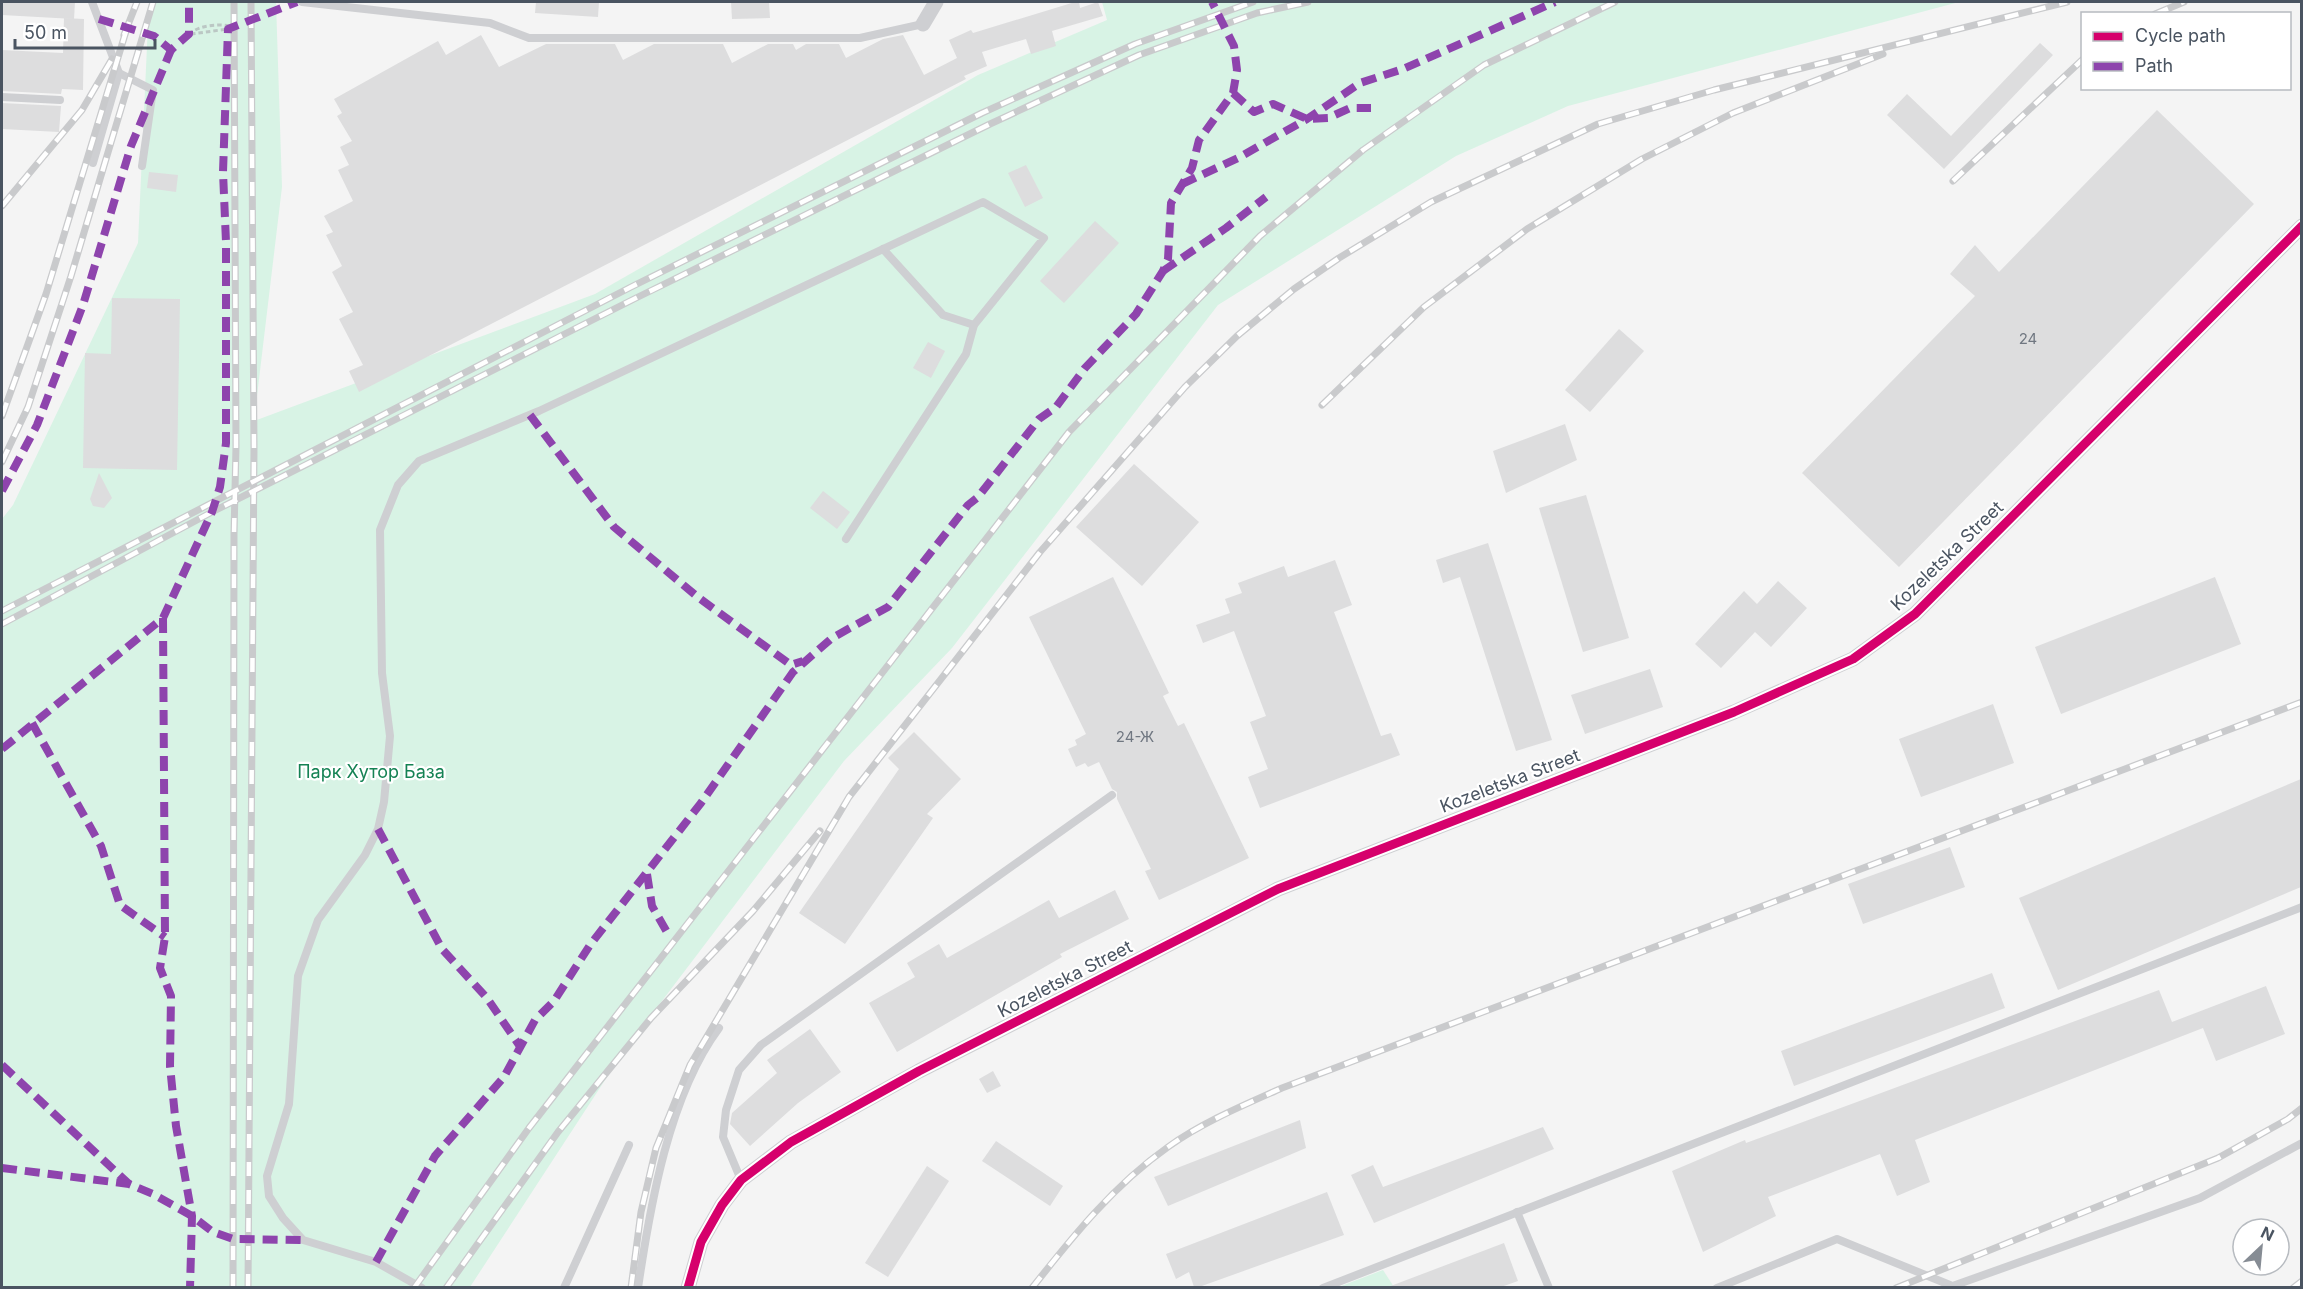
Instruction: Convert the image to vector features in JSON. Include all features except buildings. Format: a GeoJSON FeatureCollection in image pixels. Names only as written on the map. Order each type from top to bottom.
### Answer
{"type":"FeatureCollection","features":[{"type":"Feature","properties":{"kind":"street"},"geometry":{"type":"LineString","coordinates":[[923,24],[936,2]]}},
{"type":"Feature","properties":{"kind":"street","name":"Kozeletska Street"},"geometry":{"type":"LineString","coordinates":[[688,1287],[701,1242],[722,1204],[741,1180],[791,1142],[919,1071],[1278,889],[1734,712],[1853,659],[1915,614],[2301,226]]}},
{"type":"Feature","properties":{"kind":"lane"},"geometry":{"type":"LineString","coordinates":[[92,2],[119,73],[93,164]]}},
{"type":"Feature","properties":{"kind":"lane"},"geometry":{"type":"LineString","coordinates":[[302,2],[490,23],[530,38],[860,38],[923,24]]}},
{"type":"Feature","properties":{"kind":"lane"},"geometry":{"type":"LineString","coordinates":[[119,73],[153,90],[142,166]]}},
{"type":"Feature","properties":{"kind":"lane"},"geometry":{"type":"LineString","coordinates":[[2,97],[60,100]]}},
{"type":"Feature","properties":{"kind":"lane"},"geometry":{"type":"LineString","coordinates":[[422,1287],[376,1262],[303,1240],[283,1218],[269,1196],[267,1176],[289,1104],[298,976],[318,920],[365,855],[378,829],[384,802],[390,736],[382,673],[380,530],[398,485],[419,461],[539,411],[983,202],[1044,238],[974,325],[966,354],[846,539]]}},
{"type":"Feature","properties":{"kind":"lane"},"geometry":{"type":"LineString","coordinates":[[883,249],[944,315],[974,325]]}},
{"type":"Feature","properties":{"kind":"lane"},"geometry":{"type":"LineString","coordinates":[[741,1180],[723,1137],[726,1110],[739,1070],[761,1044],[1112,795]]}},
{"type":"Feature","properties":{"kind":"lane"},"geometry":{"type":"LineString","coordinates":[[1323,1287],[2301,907]]}},
{"type":"Feature","properties":{"kind":"lane"},"geometry":{"type":"LineString","coordinates":[[638,1287],[649,1211],[675,1118],[703,1050],[719,1028]]}},
{"type":"Feature","properties":{"kind":"lane"},"geometry":{"type":"LineString","coordinates":[[1717,1287],[1836,1239],[1948,1286],[2200,1198],[2301,1143]]}},
{"type":"Feature","properties":{"kind":"lane"},"geometry":{"type":"LineString","coordinates":[[564,1287],[629,1145]]}},
{"type":"Feature","properties":{"kind":"lane"},"geometry":{"type":"LineString","coordinates":[[1517,1212],[1548,1287]]}},
{"type":"Feature","properties":{"kind":"path"},"geometry":{"type":"LineString","coordinates":[[228,29],[189,34],[197,28],[226,25],[234,27]]}},
{"type":"Feature","properties":{"kind":"green space","name":"Парк Хутор База"},"geometry":{"type":"Polygon","coordinates":[[[149,2],[276,2],[282,187],[254,421],[595,294],[978,75],[1107,20],[1102,2],[1959,2],[1568,106],[1456,156],[1218,305],[952,648],[844,761],[624,1051],[470,1287],[2,1288],[2,519],[13,505],[138,243],[149,2]]]}},
{"type":"Feature","properties":{"kind":"green space"},"geometry":{"type":"Polygon","coordinates":[[[1383,1270],[1394,1287],[1336,1288],[1383,1270]]]}},
{"type":"Feature","properties":{"kind":"railway"},"geometry":{"type":"LineString","coordinates":[[124,35],[137,2]]}},
{"type":"Feature","properties":{"kind":"railway"},"geometry":{"type":"LineString","coordinates":[[2,462],[28,407],[71,276],[153,2]]}},
{"type":"Feature","properties":{"kind":"railway"},"geometry":{"type":"LineString","coordinates":[[233,1288],[236,446],[234,2]]}},
{"type":"Feature","properties":{"kind":"railway"},"geometry":{"type":"LineString","coordinates":[[248,1288],[254,448],[251,2]]}},
{"type":"Feature","properties":{"kind":"railway"},"geometry":{"type":"LineString","coordinates":[[2,611],[631,287],[982,113],[1135,44],[1253,2]]}},
{"type":"Feature","properties":{"kind":"railway"},"geometry":{"type":"LineString","coordinates":[[2,624],[212,512],[636,298],[990,124],[1139,55],[1257,13],[1308,2]]}},
{"type":"Feature","properties":{"kind":"railway"},"geometry":{"type":"LineString","coordinates":[[414,1288],[529,1128],[1069,432],[1260,236],[1363,150],[1484,65],[1615,2]]}},
{"type":"Feature","properties":{"kind":"railway"},"geometry":{"type":"LineString","coordinates":[[631,1288],[641,1212],[656,1148],[690,1065],[849,797],[1040,552],[1185,387],[1237,336],[1294,289],[1339,258],[1431,202],[1598,124],[1714,90],[2067,2]]}},
{"type":"Feature","properties":{"kind":"railway"},"geometry":{"type":"LineString","coordinates":[[2160,12],[2184,2]]}},
{"type":"Feature","properties":{"kind":"railway"},"geometry":{"type":"LineString","coordinates":[[2,416],[46,294],[127,28]]}},
{"type":"Feature","properties":{"kind":"railway"},"geometry":{"type":"LineString","coordinates":[[1322,405],[1424,307],[1527,229],[1642,159],[1733,113],[1883,54]]}},
{"type":"Feature","properties":{"kind":"railway"},"geometry":{"type":"LineString","coordinates":[[2,206],[82,110],[112,59]]}},
{"type":"Feature","properties":{"kind":"railway"},"geometry":{"type":"LineString","coordinates":[[1953,181],[2081,61]]}},
{"type":"Feature","properties":{"kind":"railway"},"geometry":{"type":"LineString","coordinates":[[1032,1288],[1112,1195],[1148,1162],[1181,1138],[1238,1108],[1282,1088],[2302,702]]}},
{"type":"Feature","properties":{"kind":"railway"},"geometry":{"type":"LineString","coordinates":[[446,1288],[558,1132],[651,1018],[753,911],[820,831]]}},
{"type":"Feature","properties":{"kind":"railway"},"geometry":{"type":"LineString","coordinates":[[1896,1288],[2218,1158],[2288,1119],[2302,1108]]}},
{"type":"Feature","properties":{"kind":"railway"},"geometry":{"type":"LineString","coordinates":[[2293,1288],[2302,1281]]}},
{"type":"Feature","properties":{"kind":"marked path"},"geometry":{"type":"LineString","coordinates":[[99,19],[154,36],[171,50],[189,34],[189,2]]}},
{"type":"Feature","properties":{"kind":"marked path"},"geometry":{"type":"LineString","coordinates":[[2,749],[163,618],[212,512],[220,487],[226,443],[226,242],[223,172],[228,29],[297,2]]}},
{"type":"Feature","properties":{"kind":"marked path"},"geometry":{"type":"LineString","coordinates":[[376,1262],[435,1156],[504,1077],[535,1020],[554,1001],[590,945],[701,803],[793,672],[832,638],[888,607],[1039,419],[1056,407],[1085,368],[1136,314],[1168,259],[1171,203],[1192,168],[1199,140],[1233,93],[1237,70],[1234,46],[1212,2]]}},
{"type":"Feature","properties":{"kind":"marked path"},"geometry":{"type":"LineString","coordinates":[[1182,184],[1238,158],[1307,119],[1360,83],[1403,69],[1555,2]]}},
{"type":"Feature","properties":{"kind":"marked path"},"geometry":{"type":"LineString","coordinates":[[2,491],[37,425],[83,305],[131,146],[171,50]]}},
{"type":"Feature","properties":{"kind":"marked path"},"geometry":{"type":"LineString","coordinates":[[1233,93],[1254,112],[1273,104],[1307,119],[1328,118],[1350,108],[1371,108]]}},
{"type":"Feature","properties":{"kind":"marked path"},"geometry":{"type":"LineString","coordinates":[[1163,271],[1226,228],[1266,197]]}},
{"type":"Feature","properties":{"kind":"marked path"},"geometry":{"type":"LineString","coordinates":[[530,415],[614,527],[699,598],[791,665],[803,661]]}},
{"type":"Feature","properties":{"kind":"marked path"},"geometry":{"type":"LineString","coordinates":[[163,618],[165,937],[160,968],[171,996],[170,1066],[176,1126],[192,1216],[190,1288]]}},
{"type":"Feature","properties":{"kind":"marked path"},"geometry":{"type":"LineString","coordinates":[[32,723],[101,846],[120,905],[165,937]]}},
{"type":"Feature","properties":{"kind":"marked path"},"geometry":{"type":"LineString","coordinates":[[378,829],[442,949],[487,998],[519,1045]]}},
{"type":"Feature","properties":{"kind":"marked path"},"geometry":{"type":"LineString","coordinates":[[647,874],[652,906],[668,934]]}},
{"type":"Feature","properties":{"kind":"marked path"},"geometry":{"type":"LineString","coordinates":[[2,1065],[129,1184]]}},
{"type":"Feature","properties":{"kind":"marked path"},"geometry":{"type":"LineString","coordinates":[[2,1168],[129,1184],[153,1194],[192,1216],[213,1232],[233,1239],[303,1240]]}},
{"type":"Feature","properties":{"kind":"cycle path"},"geometry":{"type":"LineString","coordinates":[[688,1288],[701,1242],[722,1205],[741,1180],[791,1142],[919,1071],[1278,889],[1734,712],[1853,659],[1915,614],[2302,226]]}}]}
